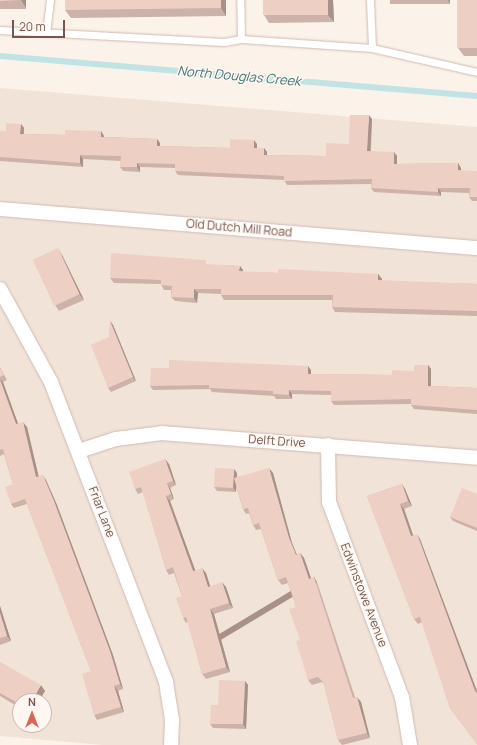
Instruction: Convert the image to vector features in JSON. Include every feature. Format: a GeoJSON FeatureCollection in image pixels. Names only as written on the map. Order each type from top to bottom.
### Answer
{"type":"FeatureCollection","features":[{"type":"Feature","properties":{"kind":"street","name":"Old Dutch Mill Road"},"geometry":{"type":"LineString","coordinates":[[0,209],[477,248]]}},
{"type":"Feature","properties":{"kind":"street","name":"Friar Lane"},"geometry":{"type":"LineString","coordinates":[[0,289],[39,358],[79,451],[166,682],[172,720],[171,745]]}},
{"type":"Feature","properties":{"kind":"street","name":"Delft Drive"},"geometry":{"type":"LineString","coordinates":[[79,451],[116,439],[162,433],[328,444],[477,458]]}},
{"type":"Feature","properties":{"kind":"street","name":"Edwinstowe Avenue"},"geometry":{"type":"LineString","coordinates":[[328,444],[329,502],[402,698],[410,745]]}},
{"type":"Feature","properties":{"kind":"lane"},"geometry":{"type":"LineString","coordinates":[[46,33],[50,0]]}},
{"type":"Feature","properties":{"kind":"lane"},"geometry":{"type":"LineString","coordinates":[[240,0],[241,39]]}},
{"type":"Feature","properties":{"kind":"lane"},"geometry":{"type":"LineString","coordinates":[[370,0],[372,48]]}},
{"type":"Feature","properties":{"kind":"lane"},"geometry":{"type":"LineString","coordinates":[[0,30],[224,42],[241,39],[372,48],[477,72]]}},
{"type":"Feature","properties":{"kind":"shaded area"},"geometry":{"type":"Polygon","coordinates":[[[0,88],[477,127],[477,745],[103,745],[0,736],[0,88]]]}},
{"type":"Feature","properties":{"kind":"building"},"geometry":{"type":"Polygon","coordinates":[[[0,0],[21,0],[0,1],[0,0]]]}},
{"type":"Feature","properties":{"kind":"building"},"geometry":{"type":"Polygon","coordinates":[[[65,0],[221,0],[221,8],[65,10],[65,0]]]}},
{"type":"Feature","properties":{"kind":"building"},"geometry":{"type":"Polygon","coordinates":[[[263,0],[328,0],[328,15],[263,15],[263,0]]]}},
{"type":"Feature","properties":{"kind":"building"},"geometry":{"type":"Polygon","coordinates":[[[457,0],[477,0],[477,48],[457,48],[457,0]]]}},
{"type":"Feature","properties":{"kind":"building"},"geometry":{"type":"Polygon","coordinates":[[[350,115],[369,115],[367,151],[394,152],[394,164],[458,163],[458,170],[477,171],[477,197],[469,197],[470,188],[438,188],[438,192],[371,188],[372,179],[284,181],[284,176],[175,171],[175,164],[137,163],[137,167],[120,167],[121,156],[80,155],[80,163],[0,157],[0,131],[6,131],[6,123],[21,124],[20,134],[65,135],[65,130],[101,131],[101,137],[157,139],[157,146],[230,148],[230,139],[254,140],[254,148],[264,148],[264,155],[326,156],[326,143],[349,144],[350,115]]]}},
{"type":"Feature","properties":{"kind":"building"},"geometry":{"type":"Polygon","coordinates":[[[58,248],[80,294],[54,306],[33,260],[58,248]]]}},
{"type":"Feature","properties":{"kind":"building"},"geometry":{"type":"Polygon","coordinates":[[[111,253],[206,260],[206,264],[240,266],[239,271],[278,273],[278,269],[378,274],[378,280],[477,284],[477,311],[332,307],[333,295],[221,295],[221,289],[194,289],[194,298],[171,297],[172,286],[161,285],[161,280],[110,278],[111,253]]]}},
{"type":"Feature","properties":{"kind":"building"},"geometry":{"type":"Polygon","coordinates":[[[110,321],[133,377],[108,388],[91,345],[109,337],[110,321]]]}},
{"type":"Feature","properties":{"kind":"building"},"geometry":{"type":"Polygon","coordinates":[[[169,360],[308,366],[308,374],[392,375],[392,370],[414,371],[414,365],[428,365],[428,386],[477,388],[477,410],[411,405],[411,399],[331,401],[331,391],[289,390],[289,395],[273,394],[273,391],[209,388],[209,385],[150,386],[151,368],[169,368],[169,360]]]}},
{"type":"Feature","properties":{"kind":"building"},"geometry":{"type":"Polygon","coordinates":[[[0,368],[4,375],[0,377],[0,368]]]}},
{"type":"Feature","properties":{"kind":"building"},"geometry":{"type":"Polygon","coordinates":[[[0,380],[16,424],[23,422],[36,477],[43,475],[110,651],[120,684],[114,686],[121,707],[94,715],[82,674],[91,671],[25,499],[11,504],[5,487],[13,484],[3,449],[0,450],[0,380]]]}},
{"type":"Feature","properties":{"kind":"building"},"geometry":{"type":"Polygon","coordinates":[[[165,459],[173,481],[167,483],[171,494],[166,496],[193,571],[202,568],[208,587],[222,582],[229,603],[210,609],[226,667],[202,674],[186,617],[183,618],[176,598],[182,596],[173,567],[166,570],[141,487],[135,489],[129,472],[165,459]]]}},
{"type":"Feature","properties":{"kind":"building"},"geometry":{"type":"Polygon","coordinates":[[[215,468],[234,469],[233,488],[214,487],[215,468]]]}},
{"type":"Feature","properties":{"kind":"building"},"geometry":{"type":"Polygon","coordinates":[[[269,468],[289,538],[296,555],[300,553],[309,579],[314,577],[353,698],[357,697],[367,733],[338,740],[323,682],[318,677],[308,680],[296,641],[300,640],[289,609],[296,607],[286,577],[278,580],[259,523],[253,525],[248,508],[243,509],[234,478],[269,468]]]}},
{"type":"Feature","properties":{"kind":"building"},"geometry":{"type":"Polygon","coordinates":[[[402,484],[408,501],[400,504],[411,536],[417,534],[477,693],[477,744],[450,708],[420,617],[414,619],[367,496],[402,484]]]}},
{"type":"Feature","properties":{"kind":"building"},"geometry":{"type":"Polygon","coordinates":[[[462,488],[477,494],[477,528],[450,517],[462,488]]]}},
{"type":"Feature","properties":{"kind":"building"},"geometry":{"type":"Polygon","coordinates":[[[0,613],[7,636],[0,638],[0,613]]]}},
{"type":"Feature","properties":{"kind":"building"},"geometry":{"type":"Polygon","coordinates":[[[0,662],[41,685],[36,693],[12,693],[12,700],[0,693],[0,662]]]}},
{"type":"Feature","properties":{"kind":"building"},"geometry":{"type":"Polygon","coordinates":[[[219,680],[245,681],[243,724],[210,724],[211,705],[218,705],[219,680]]]}},
{"type":"Feature","properties":{"kind":"waterway","name":"North Douglas Creek"},"geometry":{"type":"LineString","coordinates":[[0,56],[477,96]]}}]}
